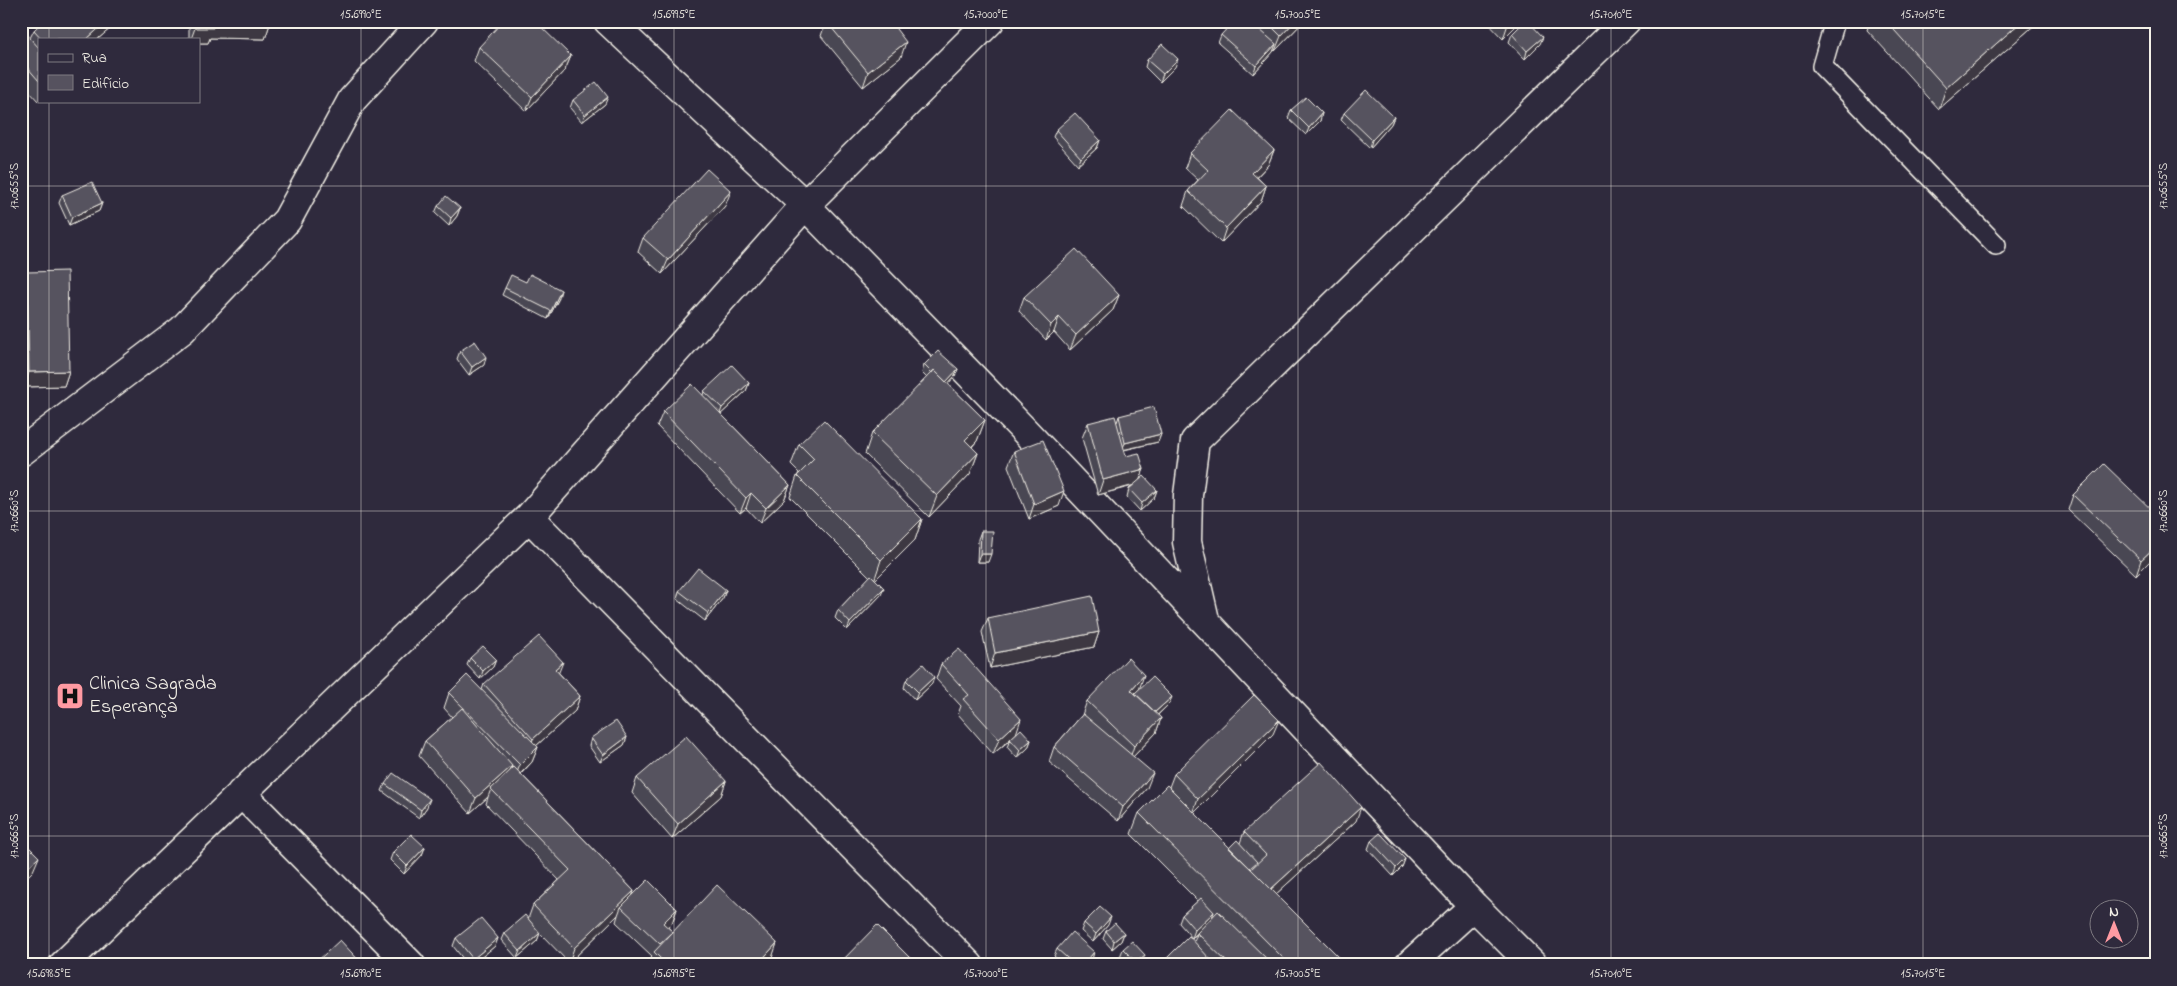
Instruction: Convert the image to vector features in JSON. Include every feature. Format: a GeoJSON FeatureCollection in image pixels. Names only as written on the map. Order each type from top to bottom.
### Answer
{"type":"FeatureCollection","features":[{"type":"Feature","properties":{"kind":"street"},"geometry":{"type":"LineString","coordinates":[[21,452],[182,330],[287,220],[352,100],[424,21]]}},
{"type":"Feature","properties":{"kind":"street"},"geometry":{"type":"LineString","coordinates":[[608,21],[805,205],[1022,428],[1474,906],[1533,965]]}},
{"type":"Feature","properties":{"kind":"street"},"geometry":{"type":"LineString","coordinates":[[63,965],[529,517],[805,205],[990,21]]}},
{"type":"Feature","properties":{"kind":"street"},"geometry":{"type":"LineString","coordinates":[[1205,620],[1187,542],[1188,495],[1195,441],[1626,21]]}},
{"type":"Feature","properties":{"kind":"street"},"geometry":{"type":"LineString","coordinates":[[529,517],[969,965]]}},
{"type":"Feature","properties":{"kind":"street"},"geometry":{"type":"LineString","coordinates":[[241,793],[411,965]]}},
{"type":"Feature","properties":{"kind":"street"},"geometry":{"type":"LineString","coordinates":[[1410,965],[1474,906]]}},
{"type":"Feature","properties":{"kind":"lane"},"geometry":{"type":"LineString","coordinates":[[1835,21],[1822,66],[1996,244]]}},
{"type":"Feature","properties":{"kind":"building"},"geometry":{"type":"Polygon","coordinates":[[[43,21],[107,21],[88,38],[41,38],[34,30],[43,21]]]}},
{"type":"Feature","properties":{"kind":"building"},"geometry":{"type":"Polygon","coordinates":[[[195,21],[270,21],[270,24],[213,23],[213,28],[195,28],[195,21]]]}},
{"type":"Feature","properties":{"kind":"building"},"geometry":{"type":"Polygon","coordinates":[[[503,21],[535,21],[571,56],[532,97],[479,47],[503,21]]]}},
{"type":"Feature","properties":{"kind":"building"},"geometry":{"type":"Polygon","coordinates":[[[826,21],[890,21],[906,42],[868,72],[826,21]]]}},
{"type":"Feature","properties":{"kind":"building"},"geometry":{"type":"Polygon","coordinates":[[[1234,21],[1250,21],[1276,44],[1256,66],[1221,35],[1234,21]]]}},
{"type":"Feature","properties":{"kind":"building"},"geometry":{"type":"Polygon","coordinates":[[[1266,21],[1295,21],[1281,36],[1266,21]]]}},
{"type":"Feature","properties":{"kind":"building"},"geometry":{"type":"Polygon","coordinates":[[[1525,21],[1528,21],[1543,37],[1527,51],[1512,34],[1525,21]]]}},
{"type":"Feature","properties":{"kind":"building"},"geometry":{"type":"Polygon","coordinates":[[[1886,21],[2022,21],[1946,88],[1886,21]]]}},
{"type":"Feature","properties":{"kind":"building"},"geometry":{"type":"Polygon","coordinates":[[[21,28],[38,47],[38,80],[21,60],[21,28]]]}},
{"type":"Feature","properties":{"kind":"building"},"geometry":{"type":"Polygon","coordinates":[[[1162,44],[1178,59],[1163,74],[1147,60],[1162,44]]]}},
{"type":"Feature","properties":{"kind":"building"},"geometry":{"type":"Polygon","coordinates":[[[596,82],[608,97],[585,115],[573,100],[596,82]]]}},
{"type":"Feature","properties":{"kind":"building"},"geometry":{"type":"Polygon","coordinates":[[[1366,90],[1394,117],[1372,140],[1344,113],[1366,90]]]}},
{"type":"Feature","properties":{"kind":"building"},"geometry":{"type":"Polygon","coordinates":[[[1306,97],[1322,113],[1309,128],[1291,110],[1306,97]]]}},
{"type":"Feature","properties":{"kind":"building"},"geometry":{"type":"Polygon","coordinates":[[[1232,110],[1274,150],[1252,173],[1266,186],[1226,228],[1188,191],[1208,170],[1190,153],[1232,110]]]}},
{"type":"Feature","properties":{"kind":"building"},"geometry":{"type":"Polygon","coordinates":[[[1075,113],[1100,140],[1081,158],[1056,130],[1075,113]]]}},
{"type":"Feature","properties":{"kind":"building"},"geometry":{"type":"Polygon","coordinates":[[[707,169],[731,191],[668,260],[643,238],[707,169]]]}},
{"type":"Feature","properties":{"kind":"building"},"geometry":{"type":"Polygon","coordinates":[[[92,182],[102,203],[72,217],[62,195],[92,182]]]}},
{"type":"Feature","properties":{"kind":"building"},"geometry":{"type":"Polygon","coordinates":[[[446,196],[460,208],[451,218],[438,206],[446,196]]]}},
{"type":"Feature","properties":{"kind":"building"},"geometry":{"type":"Polygon","coordinates":[[[1076,249],[1119,295],[1076,335],[1059,317],[1051,325],[1024,297],[1076,249]]]}},
{"type":"Feature","properties":{"kind":"building"},"geometry":{"type":"Polygon","coordinates":[[[67,271],[69,371],[29,372],[27,272],[67,271]]]}},
{"type":"Feature","properties":{"kind":"building"},"geometry":{"type":"Polygon","coordinates":[[[530,274],[561,290],[551,311],[505,288],[511,275],[526,282],[530,274]]]}},
{"type":"Feature","properties":{"kind":"building"},"geometry":{"type":"Polygon","coordinates":[[[475,341],[486,357],[472,367],[460,351],[475,341]]]}},
{"type":"Feature","properties":{"kind":"building"},"geometry":{"type":"Polygon","coordinates":[[[938,351],[958,369],[946,382],[934,370],[932,373],[924,365],[938,351]]]}},
{"type":"Feature","properties":{"kind":"building"},"geometry":{"type":"Polygon","coordinates":[[[732,365],[749,383],[722,408],[704,391],[732,365]]]}},
{"type":"Feature","properties":{"kind":"building"},"geometry":{"type":"Polygon","coordinates":[[[934,370],[985,420],[965,440],[978,453],[937,496],[872,433],[934,370]]]}},
{"type":"Feature","properties":{"kind":"building"},"geometry":{"type":"Polygon","coordinates":[[[692,384],[790,485],[766,508],[751,493],[746,498],[663,412],[692,384]]]}},
{"type":"Feature","properties":{"kind":"building"},"geometry":{"type":"Polygon","coordinates":[[[1154,407],[1161,434],[1125,443],[1119,416],[1154,407]]]}},
{"type":"Feature","properties":{"kind":"building"},"geometry":{"type":"Polygon","coordinates":[[[1115,416],[1126,456],[1139,453],[1144,469],[1103,480],[1088,423],[1115,416]]]}},
{"type":"Feature","properties":{"kind":"building"},"geometry":{"type":"Polygon","coordinates":[[[824,420],[922,519],[881,560],[797,476],[814,459],[799,444],[824,420]]]}},
{"type":"Feature","properties":{"kind":"building"},"geometry":{"type":"Polygon","coordinates":[[[1043,440],[1064,491],[1034,504],[1014,451],[1043,440]]]}},
{"type":"Feature","properties":{"kind":"building"},"geometry":{"type":"Polygon","coordinates":[[[2104,464],[2156,514],[2156,546],[2141,560],[2073,495],[2104,464]]]}},
{"type":"Feature","properties":{"kind":"building"},"geometry":{"type":"Polygon","coordinates":[[[1144,476],[1157,490],[1142,503],[1129,489],[1144,476]]]}},
{"type":"Feature","properties":{"kind":"building"},"geometry":{"type":"Polygon","coordinates":[[[981,531],[993,531],[991,554],[980,554],[981,531]]]}},
{"type":"Feature","properties":{"kind":"building"},"geometry":{"type":"Polygon","coordinates":[[[698,568],[726,590],[708,613],[679,591],[698,568]]]}},
{"type":"Feature","properties":{"kind":"building"},"geometry":{"type":"Polygon","coordinates":[[[871,575],[884,588],[850,623],[838,610],[871,575]]]}},
{"type":"Feature","properties":{"kind":"building"},"geometry":{"type":"Polygon","coordinates":[[[1092,596],[1099,632],[995,653],[988,618],[1092,596]]]}},
{"type":"Feature","properties":{"kind":"building"},"geometry":{"type":"Polygon","coordinates":[[[539,636],[563,662],[555,669],[580,696],[533,739],[484,684],[539,636]]]}},
{"type":"Feature","properties":{"kind":"building"},"geometry":{"type":"Polygon","coordinates":[[[483,646],[496,659],[483,671],[470,658],[483,646]]]}},
{"type":"Feature","properties":{"kind":"building"},"geometry":{"type":"Polygon","coordinates":[[[959,649],[1021,719],[999,739],[963,699],[969,695],[941,664],[959,649]]]}},
{"type":"Feature","properties":{"kind":"building"},"geometry":{"type":"Polygon","coordinates":[[[1128,658],[1144,675],[1131,690],[1161,718],[1134,746],[1087,701],[1128,658]]]}},
{"type":"Feature","properties":{"kind":"building"},"geometry":{"type":"Polygon","coordinates":[[[923,664],[934,677],[918,692],[906,680],[923,664]]]}},
{"type":"Feature","properties":{"kind":"building"},"geometry":{"type":"Polygon","coordinates":[[[467,675],[538,747],[520,765],[449,693],[467,675]]]}},
{"type":"Feature","properties":{"kind":"building"},"geometry":{"type":"Polygon","coordinates":[[[1152,677],[1172,697],[1155,712],[1135,693],[1152,677]]]}},
{"type":"Feature","properties":{"kind":"building"},"geometry":{"type":"Polygon","coordinates":[[[1254,695],[1279,720],[1198,799],[1174,774],[1254,695]]]}},
{"type":"Feature","properties":{"kind":"building"},"geometry":{"type":"Polygon","coordinates":[[[462,708],[512,766],[476,798],[425,741],[462,708]]]}},
{"type":"Feature","properties":{"kind":"building"},"geometry":{"type":"Polygon","coordinates":[[[1083,714],[1153,773],[1123,807],[1054,747],[1083,714]]]}},
{"type":"Feature","properties":{"kind":"building"},"geometry":{"type":"Polygon","coordinates":[[[616,721],[627,737],[603,755],[591,738],[616,721]]]}},
{"type":"Feature","properties":{"kind":"building"},"geometry":{"type":"Polygon","coordinates":[[[1021,729],[1031,740],[1020,750],[1010,739],[1021,729]]]}},
{"type":"Feature","properties":{"kind":"building"},"geometry":{"type":"Polygon","coordinates":[[[686,736],[726,781],[678,824],[637,778],[686,736]]]}},
{"type":"Feature","properties":{"kind":"building"},"geometry":{"type":"Polygon","coordinates":[[[1321,762],[1361,807],[1271,889],[1251,869],[1266,855],[1244,832],[1321,762]]]}},
{"type":"Feature","properties":{"kind":"building"},"geometry":{"type":"Polygon","coordinates":[[[514,767],[634,891],[574,948],[533,905],[570,870],[491,789],[514,767]]]}},
{"type":"Feature","properties":{"kind":"building"},"geometry":{"type":"Polygon","coordinates":[[[393,773],[430,799],[421,810],[385,784],[393,773]]]}},
{"type":"Feature","properties":{"kind":"building"},"geometry":{"type":"Polygon","coordinates":[[[1167,785],[1347,965],[1290,965],[1139,813],[1167,785]]]}},
{"type":"Feature","properties":{"kind":"building"},"geometry":{"type":"Polygon","coordinates":[[[1380,833],[1405,859],[1396,868],[1371,841],[1380,833]]]}},
{"type":"Feature","properties":{"kind":"building"},"geometry":{"type":"Polygon","coordinates":[[[411,834],[425,847],[407,866],[393,852],[411,834]]]}},
{"type":"Feature","properties":{"kind":"building"},"geometry":{"type":"Polygon","coordinates":[[[21,839],[39,857],[21,874],[21,839]]]}},
{"type":"Feature","properties":{"kind":"building"},"geometry":{"type":"Polygon","coordinates":[[[1237,840],[1257,862],[1250,868],[1229,848],[1237,840]]]}},
{"type":"Feature","properties":{"kind":"building"},"geometry":{"type":"Polygon","coordinates":[[[648,880],[677,909],[663,923],[673,932],[660,944],[621,907],[648,880]]]}},
{"type":"Feature","properties":{"kind":"building"},"geometry":{"type":"Polygon","coordinates":[[[717,885],[777,943],[757,965],[667,965],[654,952],[717,885]]]}},
{"type":"Feature","properties":{"kind":"building"},"geometry":{"type":"Polygon","coordinates":[[[1201,898],[1214,912],[1195,930],[1182,915],[1201,898]]]}},
{"type":"Feature","properties":{"kind":"building"},"geometry":{"type":"Polygon","coordinates":[[[1100,907],[1111,917],[1096,934],[1084,923],[1100,907]]]}},
{"type":"Feature","properties":{"kind":"building"},"geometry":{"type":"Polygon","coordinates":[[[1218,911],[1273,965],[1230,965],[1197,933],[1218,911]]]}},
{"type":"Feature","properties":{"kind":"building"},"geometry":{"type":"Polygon","coordinates":[[[525,915],[540,933],[520,951],[504,933],[525,915]]]}},
{"type":"Feature","properties":{"kind":"building"},"geometry":{"type":"Polygon","coordinates":[[[481,918],[498,938],[473,959],[456,938],[481,918]]]}},
{"type":"Feature","properties":{"kind":"building"},"geometry":{"type":"Polygon","coordinates":[[[1115,923],[1124,933],[1114,941],[1106,931],[1115,923]]]}},
{"type":"Feature","properties":{"kind":"building"},"geometry":{"type":"Polygon","coordinates":[[[877,925],[917,965],[838,965],[877,925]]]}},
{"type":"Feature","properties":{"kind":"building"},"geometry":{"type":"Polygon","coordinates":[[[1072,932],[1094,952],[1083,965],[1075,965],[1057,949],[1072,932]]]}},
{"type":"Feature","properties":{"kind":"building"},"geometry":{"type":"Polygon","coordinates":[[[1189,936],[1210,959],[1204,965],[1160,965],[1189,936]]]}},
{"type":"Feature","properties":{"kind":"building"},"geometry":{"type":"Polygon","coordinates":[[[340,940],[363,965],[313,965],[340,940]]]}},
{"type":"Feature","properties":{"kind":"building"},"geometry":{"type":"Polygon","coordinates":[[[1132,941],[1145,955],[1136,962],[1123,949],[1132,941]]]}},
{"type":"Feature","properties":{"kind":"place","name":"Clinica Sagrada Esperança"},"geometry":{"type":"Point","coordinates":[70,696]}}]}
